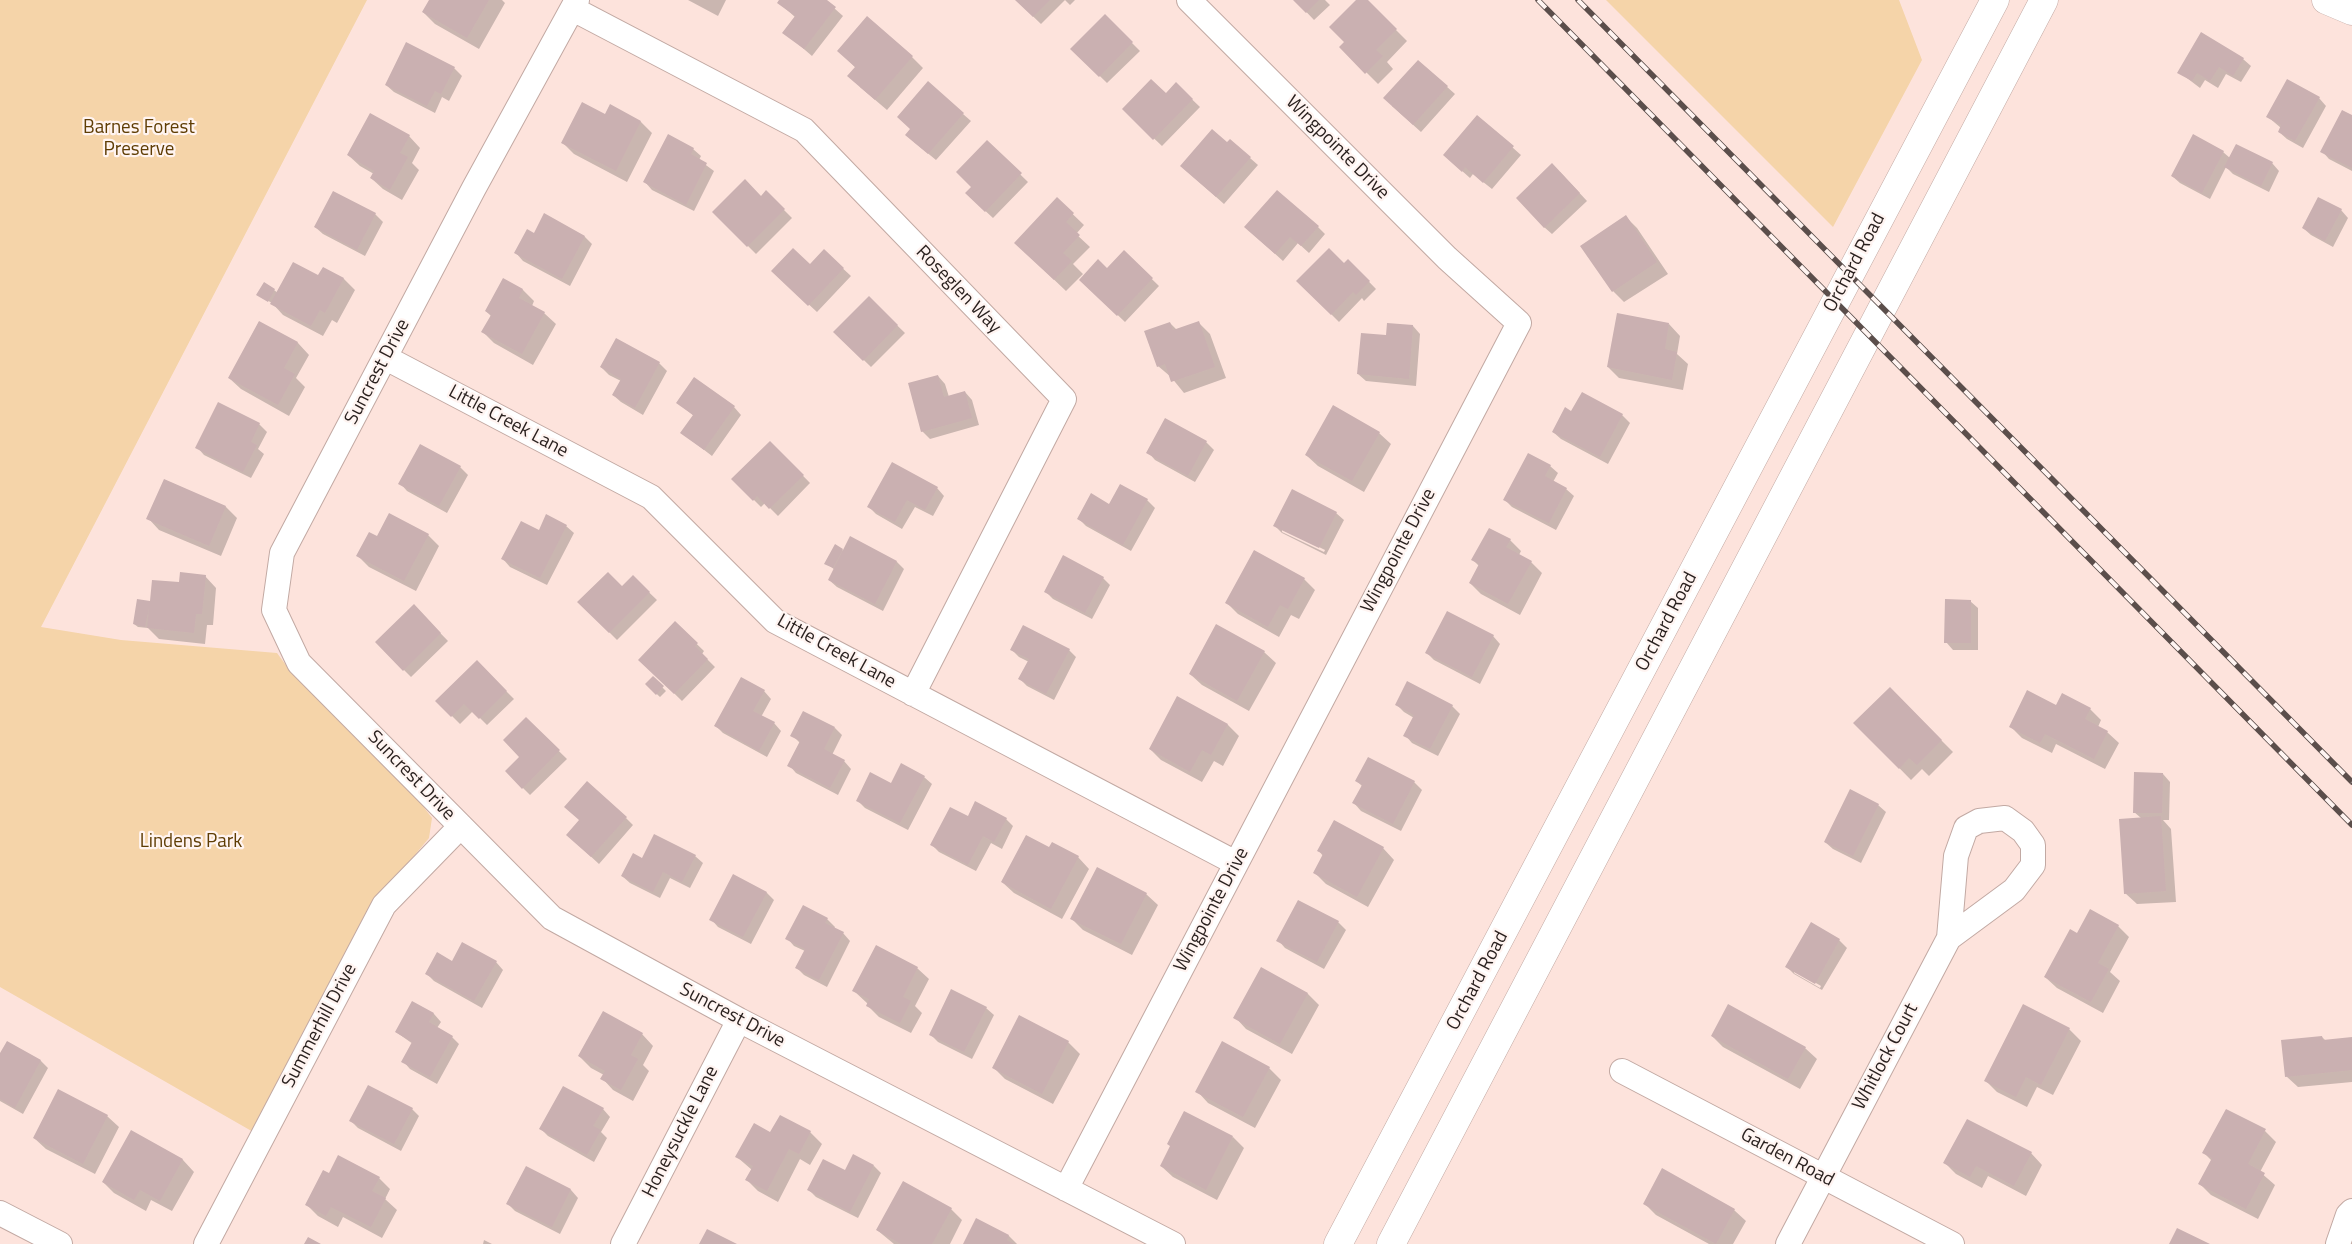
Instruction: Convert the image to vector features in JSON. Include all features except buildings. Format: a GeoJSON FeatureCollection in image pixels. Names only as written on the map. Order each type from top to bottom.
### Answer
{"type":"FeatureCollection","features":[{"type":"Feature","properties":{"kind":"main road","name":"Orchard Road"},"geometry":{"type":"LineString","coordinates":[[1338,1244],[1995,0]]}},
{"type":"Feature","properties":{"kind":"main road"},"geometry":{"type":"LineString","coordinates":[[1391,1244],[2044,0]]}},
{"type":"Feature","properties":{"kind":"main road"},"geometry":{"type":"LineString","coordinates":[[2326,0],[2352,11]]}},
{"type":"Feature","properties":{"kind":"street","name":"Wingpointe Drive"},"geometry":{"type":"LineString","coordinates":[[1066,1189],[1519,323],[1447,258],[1189,0]]}},
{"type":"Feature","properties":{"kind":"street","name":"Suncrest Drive"},"geometry":{"type":"LineString","coordinates":[[575,4],[474,188],[282,553],[274,610],[299,662],[552,918],[739,1020],[1173,1244]]}},
{"type":"Feature","properties":{"kind":"street","name":"Roseglen Way"},"geometry":{"type":"LineString","coordinates":[[575,4],[804,130],[1064,399],[913,694]]}},
{"type":"Feature","properties":{"kind":"street","name":"Little Creek Lane"},"geometry":{"type":"LineString","coordinates":[[386,358],[651,497],[775,621],[1236,863]]}},
{"type":"Feature","properties":{"kind":"street","name":"Whitlock Court"},"geometry":{"type":"LineString","coordinates":[[1788,1244],[1949,938],[1956,856],[1966,828],[1979,821],[2005,818],[2023,831],[2033,845],[2033,865],[2014,890],[1949,938]]}},
{"type":"Feature","properties":{"kind":"street","name":"Summerhill Drive"},"geometry":{"type":"LineString","coordinates":[[206,1244],[384,905],[460,827]]}},
{"type":"Feature","properties":{"kind":"street","name":"Honeysuckle Lane"},"geometry":{"type":"LineString","coordinates":[[623,1244],[739,1020]]}},
{"type":"Feature","properties":{"kind":"street","name":"Garden Road"},"geometry":{"type":"LineString","coordinates":[[1622,1071],[1952,1244]]}},
{"type":"Feature","properties":{"kind":"street"},"geometry":{"type":"LineString","coordinates":[[2338,1244],[2348,1215],[2352,1211]]}},
{"type":"Feature","properties":{"kind":"street"},"geometry":{"type":"LineString","coordinates":[[0,1213],[60,1244]]}},
{"type":"Feature","properties":{"kind":"green space"},"geometry":{"type":"Polygon","coordinates":[[[0,0],[367,0],[41,627],[121,640],[277,653],[291,672],[413,793],[432,818],[429,838],[373,905],[255,1133],[0,987],[0,0]]]}},
{"type":"Feature","properties":{"kind":"green space"},"geometry":{"type":"Polygon","coordinates":[[[1606,0],[1899,0],[1922,60],[1833,227],[1606,0]]]}},
{"type":"Feature","properties":{"kind":"railway"},"geometry":{"type":"LineString","coordinates":[[1538,0],[2352,825]]}},
{"type":"Feature","properties":{"kind":"railway"},"geometry":{"type":"LineString","coordinates":[[1578,0],[2352,782]]}},
{"type":"Feature","properties":{"kind":"park label","name":"Barnes Forest Preserve"},"geometry":{"type":"Point","coordinates":[139,139]}},
{"type":"Feature","properties":{"kind":"park label","name":"Lindens Park"},"geometry":{"type":"Point","coordinates":[191,842]}}]}
